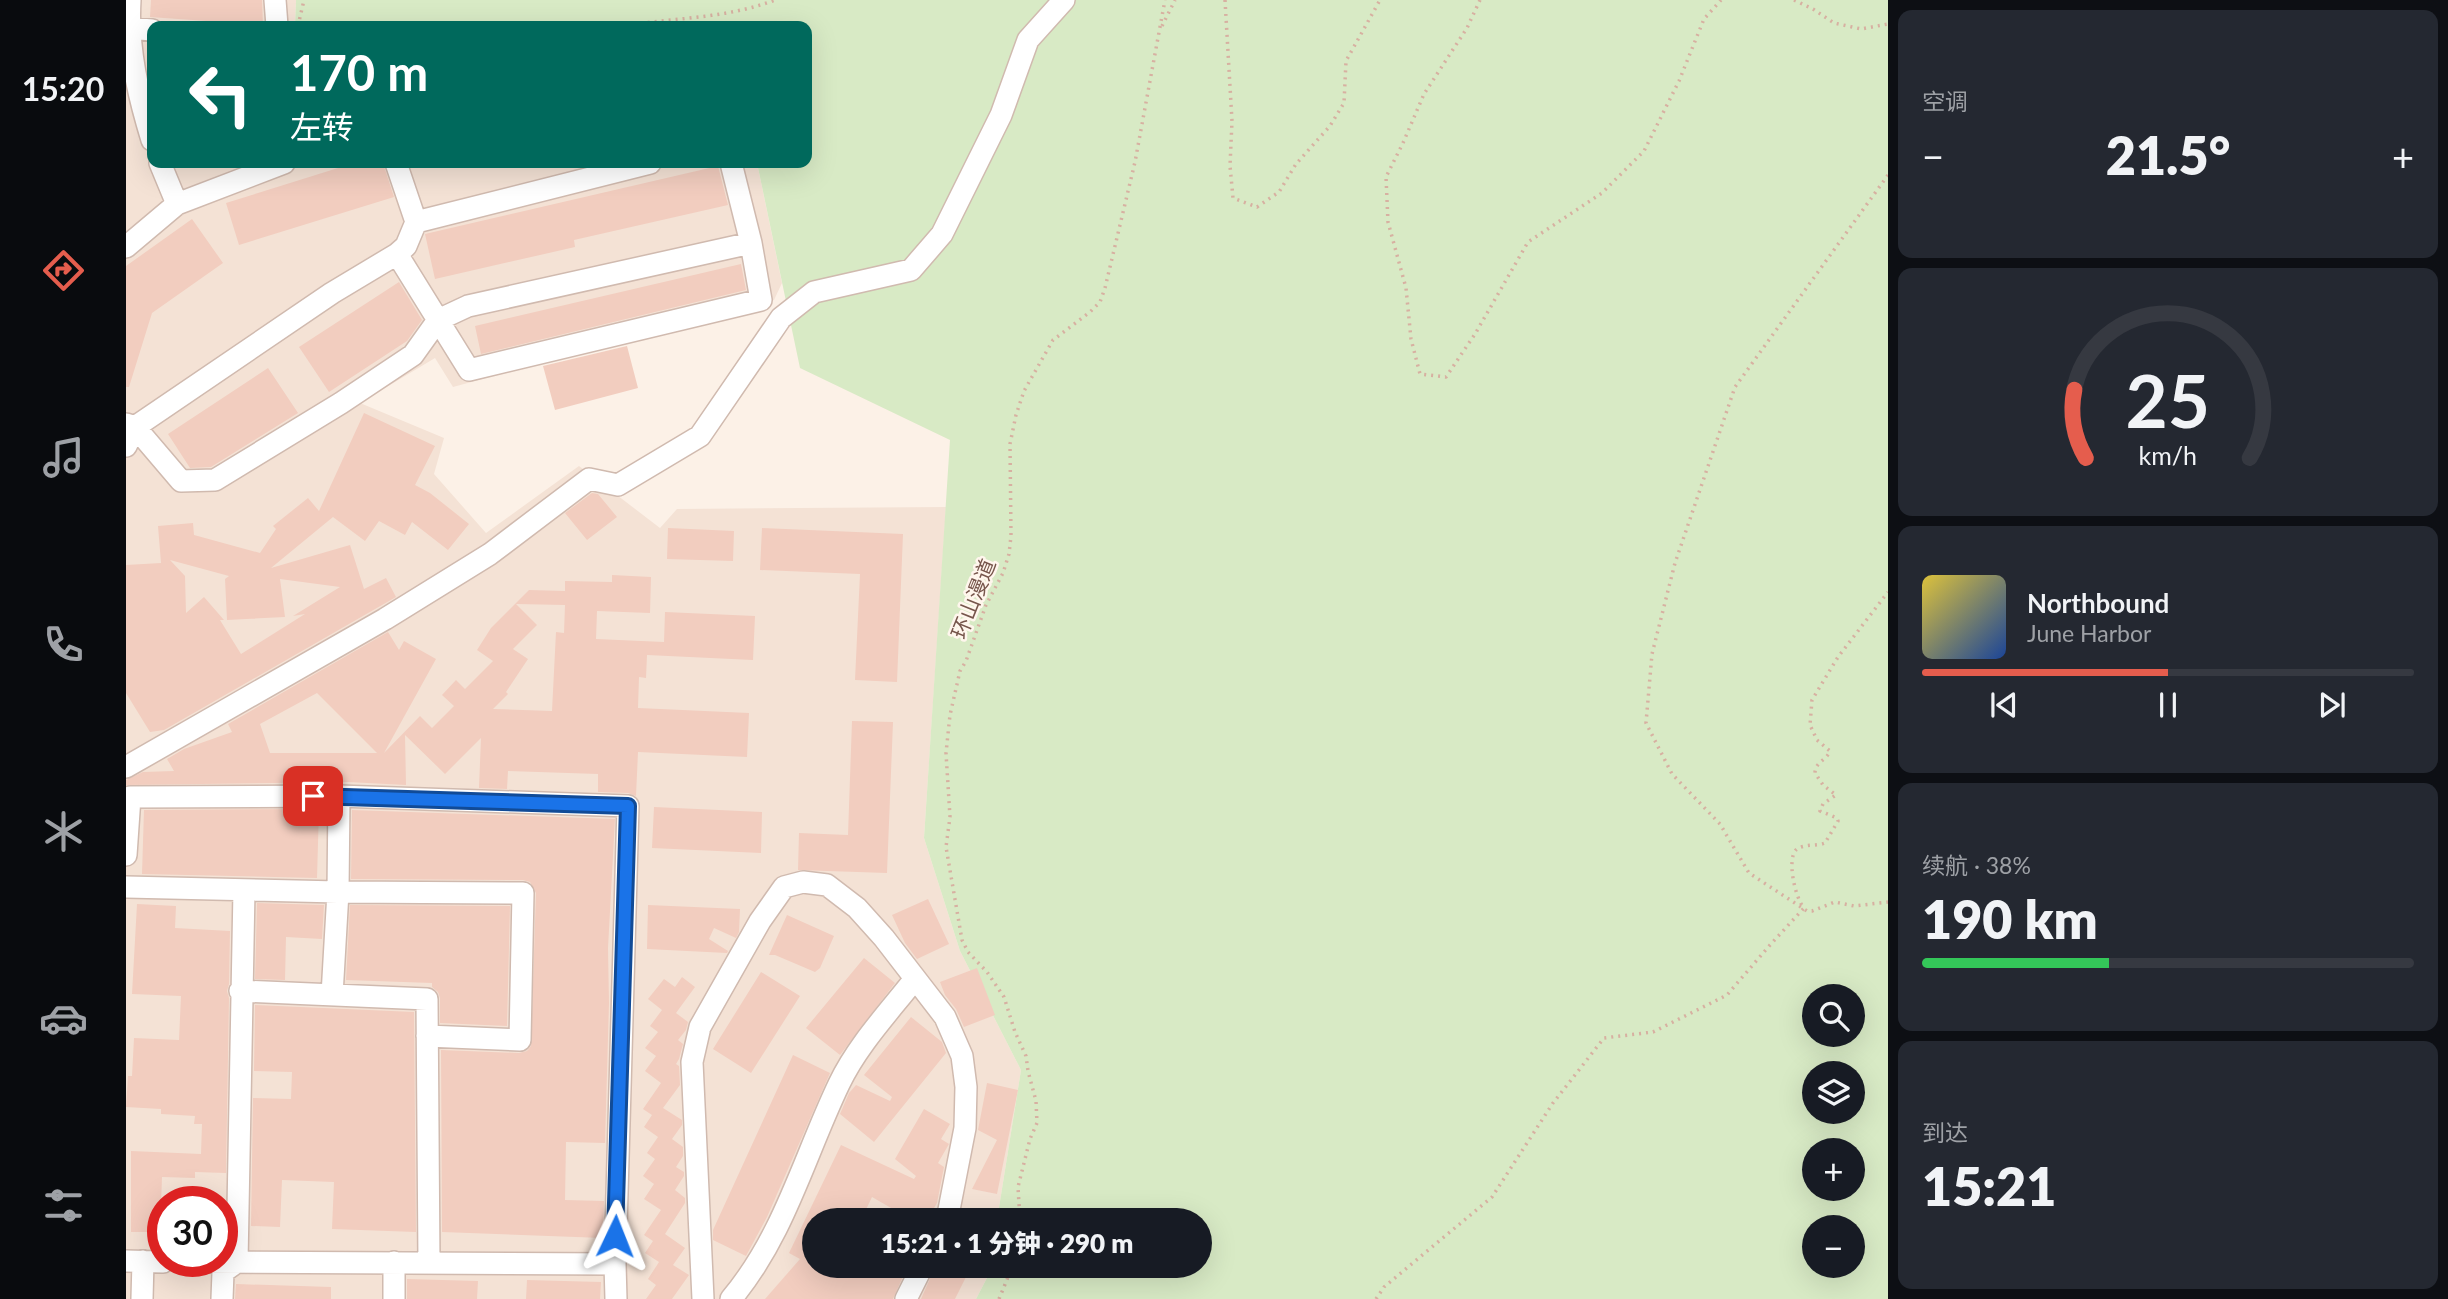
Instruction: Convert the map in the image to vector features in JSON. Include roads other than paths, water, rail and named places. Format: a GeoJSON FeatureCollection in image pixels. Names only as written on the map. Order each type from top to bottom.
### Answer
{"type":"FeatureCollection","features":[{"type":"Feature","properties":{"kind":"street"},"geometry":{"type":"LineString","coordinates":[[130,0],[128,28],[146,96]]}},
{"type":"Feature","properties":{"kind":"street"},"geometry":{"type":"LineString","coordinates":[[275,0],[277,21]]}},
{"type":"Feature","properties":{"kind":"street"},"geometry":{"type":"LineString","coordinates":[[126,767],[385,619],[490,554],[589,478],[618,485],[701,436],[781,318],[814,292],[911,270],[942,234],[1000,115],[1028,40],[1065,0]]}},
{"type":"Feature","properties":{"kind":"street"},"geometry":{"type":"LineString","coordinates":[[128,28],[147,30]]}},
{"type":"Feature","properties":{"kind":"street"},"geometry":{"type":"LineString","coordinates":[[162,168],[177,204]]}},
{"type":"Feature","properties":{"kind":"street"},"geometry":{"type":"LineString","coordinates":[[126,247],[177,204],[271,168]]}},
{"type":"Feature","properties":{"kind":"street"},"geometry":{"type":"LineString","coordinates":[[398,168],[416,222],[406,246],[332,293],[129,432],[181,481],[215,480],[341,403],[413,355],[439,320],[467,306],[751,243]]}},
{"type":"Feature","properties":{"kind":"street"},"geometry":{"type":"LineString","coordinates":[[416,222],[630,168]]}},
{"type":"Feature","properties":{"kind":"street"},"geometry":{"type":"LineString","coordinates":[[397,254],[469,370],[761,300],[751,243],[732,168]]}},
{"type":"Feature","properties":{"kind":"street"},"geometry":{"type":"LineString","coordinates":[[332,995],[338,892],[339,796]]}},
{"type":"Feature","properties":{"kind":"street"},"geometry":{"type":"LineString","coordinates":[[126,855],[130,797],[339,796],[628,806],[616,1299]]}},
{"type":"Feature","properties":{"kind":"street"},"geometry":{"type":"LineString","coordinates":[[703,1299],[692,1062],[700,1027],[760,921],[784,887],[803,882],[827,884],[857,908],[884,938],[945,1017],[962,1056],[966,1087],[965,1128],[949,1208]]}},
{"type":"Feature","properties":{"kind":"street"},"geometry":{"type":"LineString","coordinates":[[126,887],[523,893],[520,1040],[427,1037]]}},
{"type":"Feature","properties":{"kind":"street"},"geometry":{"type":"LineString","coordinates":[[238,1186],[244,890]]}},
{"type":"Feature","properties":{"kind":"street"},"geometry":{"type":"LineString","coordinates":[[731,1299],[758,1263],[791,1200],[840,1081],[857,1054],[914,980]]}},
{"type":"Feature","properties":{"kind":"street"},"geometry":{"type":"LineString","coordinates":[[240,991],[426,999],[429,1263]]}},
{"type":"Feature","properties":{"kind":"street"},"geometry":{"type":"LineString","coordinates":[[142,1299],[144,1261]]}},
{"type":"Feature","properties":{"kind":"street"},"geometry":{"type":"LineString","coordinates":[[238,1262],[615,1264]]}},
{"type":"Feature","properties":{"kind":"street"},"geometry":{"type":"LineString","coordinates":[[394,1262],[394,1299]]}},
{"type":"Feature","properties":{"kind":"street"},"geometry":{"type":"LineString","coordinates":[[222,1299],[223,1277]]}},
{"type":"Feature","properties":{"kind":"street"},"geometry":{"type":"LineString","coordinates":[[906,1299],[916,1278]]}}]}
